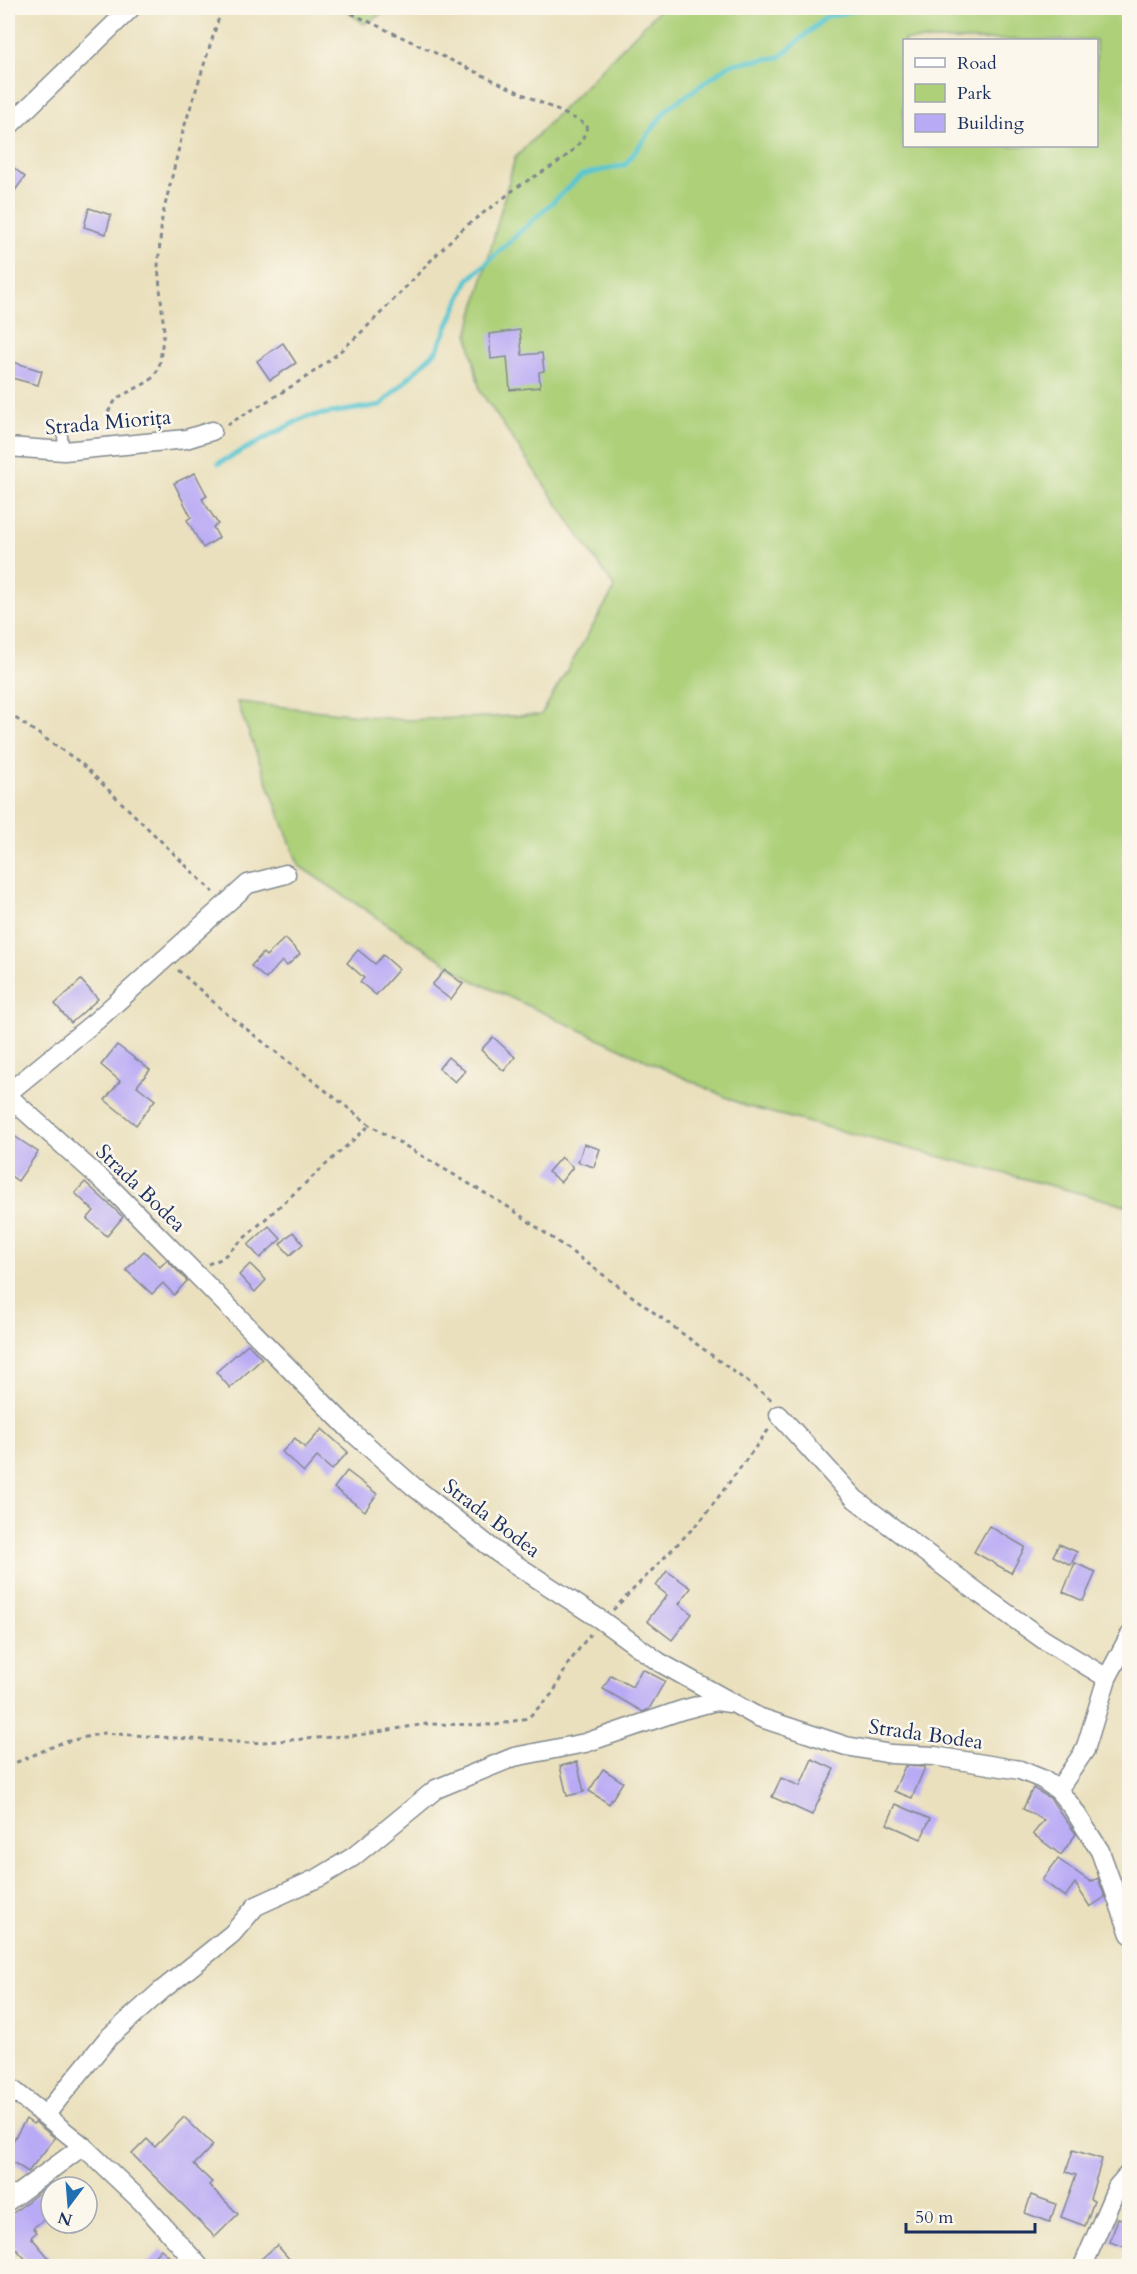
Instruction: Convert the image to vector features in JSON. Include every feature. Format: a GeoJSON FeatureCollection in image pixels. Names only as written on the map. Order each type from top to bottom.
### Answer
{"type":"FeatureCollection","features":[{"type":"Feature","properties":{"kind":"street"},"geometry":{"type":"LineString","coordinates":[[8,127],[131,8]]}},
{"type":"Feature","properties":{"kind":"street","name":"Strada Miorița"},"geometry":{"type":"LineString","coordinates":[[8,447],[64,451],[186,439],[212,431]]}},
{"type":"Feature","properties":{"kind":"street"},"geometry":{"type":"LineString","coordinates":[[8,1094],[97,1020],[164,957],[248,884],[286,874]]}},
{"type":"Feature","properties":{"kind":"street","name":"Strada Bodea"},"geometry":{"type":"LineString","coordinates":[[8,1094],[111,1188],[297,1379],[413,1486],[498,1553],[601,1620],[659,1662],[695,1680],[730,1703],[789,1729],[846,1746],[891,1754],[934,1756],[1020,1770],[1042,1779],[1058,1790]]}},
{"type":"Feature","properties":{"kind":"street"},"geometry":{"type":"LineString","coordinates":[[779,1415],[855,1499],[1044,1640],[1107,1678]]}},
{"type":"Feature","properties":{"kind":"street"},"geometry":{"type":"LineString","coordinates":[[1130,1635],[1107,1678],[1085,1750],[1058,1790],[1100,1851],[1130,1934]]}},
{"type":"Feature","properties":{"kind":"street"},"geometry":{"type":"LineString","coordinates":[[46,2114],[108,2038],[162,1990],[232,1934],[256,1906],[320,1877],[353,1857],[436,1789],[514,1757],[585,1743],[682,1710],[716,1701],[730,1703]]}},
{"type":"Feature","properties":{"kind":"street"},"geometry":{"type":"LineString","coordinates":[[8,2086],[46,2114],[83,2146],[143,2203],[199,2266]]}},
{"type":"Feature","properties":{"kind":"street"},"geometry":{"type":"LineString","coordinates":[[8,2201],[83,2146]]}},
{"type":"Feature","properties":{"kind":"street"},"geometry":{"type":"LineString","coordinates":[[1083,2266],[1116,2187],[1130,2172]]}},
{"type":"Feature","properties":{"kind":"lane"},"geometry":{"type":"LineString","coordinates":[[62,432],[64,451]]}},
{"type":"Feature","properties":{"kind":"path"},"geometry":{"type":"LineString","coordinates":[[108,411],[117,398],[150,381],[159,368],[164,331],[158,266],[162,218],[183,131],[222,8]]}},
{"type":"Feature","properties":{"kind":"path"},"geometry":{"type":"LineString","coordinates":[[212,431],[227,425],[326,363],[345,347],[458,233],[520,185],[565,156],[583,140],[587,126],[580,121],[340,8]]}},
{"type":"Feature","properties":{"kind":"path"},"geometry":{"type":"LineString","coordinates":[[8,713],[81,763],[195,877],[226,903]]}},
{"type":"Feature","properties":{"kind":"path"},"geometry":{"type":"LineString","coordinates":[[8,1766],[61,1743],[103,1733],[250,1743],[359,1735],[426,1724],[496,1725],[528,1718],[553,1693],[568,1664],[601,1620],[626,1599],[702,1519],[779,1415],[772,1400],[510,1208],[370,1125],[227,1014],[164,957]]}},
{"type":"Feature","properties":{"kind":"path"},"geometry":{"type":"LineString","coordinates":[[193,1271],[221,1259],[370,1125]]}},
{"type":"Feature","properties":{"kind":"green space"},"geometry":{"type":"Polygon","coordinates":[[[343,8],[392,8],[364,24],[343,8]]]}},
{"type":"Feature","properties":{"kind":"green space"},"geometry":{"type":"Polygon","coordinates":[[[661,8],[1129,8],[1129,1206],[745,1106],[470,979],[299,866],[237,702],[405,720],[541,715],[615,588],[480,391],[468,334],[515,158],[661,8]]]}},
{"type":"Feature","properties":{"kind":"building"},"geometry":{"type":"Polygon","coordinates":[[[8,163],[25,177],[8,200],[8,163]]]}},
{"type":"Feature","properties":{"kind":"building"},"geometry":{"type":"Polygon","coordinates":[[[89,208],[111,215],[106,234],[84,227],[89,208]]]}},
{"type":"Feature","properties":{"kind":"building"},"geometry":{"type":"Polygon","coordinates":[[[520,330],[522,355],[542,353],[544,371],[539,372],[540,387],[510,390],[507,357],[491,359],[489,334],[520,330]]]}},
{"type":"Feature","properties":{"kind":"building"},"geometry":{"type":"Polygon","coordinates":[[[283,343],[296,363],[270,380],[257,361],[283,343]]]}},
{"type":"Feature","properties":{"kind":"building"},"geometry":{"type":"Polygon","coordinates":[[[13,362],[42,371],[38,385],[8,377],[13,362]]]}},
{"type":"Feature","properties":{"kind":"building"},"geometry":{"type":"Polygon","coordinates":[[[195,473],[207,496],[202,499],[218,524],[213,527],[219,538],[203,548],[187,520],[191,517],[174,483],[195,473]]]}},
{"type":"Feature","properties":{"kind":"building"},"geometry":{"type":"Polygon","coordinates":[[[285,938],[300,954],[287,966],[282,961],[266,979],[251,966],[263,953],[266,956],[285,938]]]}},
{"type":"Feature","properties":{"kind":"building"},"geometry":{"type":"Polygon","coordinates":[[[358,950],[375,964],[383,955],[399,969],[376,995],[360,982],[364,978],[347,963],[358,950]]]}},
{"type":"Feature","properties":{"kind":"building"},"geometry":{"type":"Polygon","coordinates":[[[445,970],[463,984],[451,1000],[432,985],[445,970]]]}},
{"type":"Feature","properties":{"kind":"building"},"geometry":{"type":"Polygon","coordinates":[[[81,980],[98,999],[71,1023],[55,1004],[81,980]]]}},
{"type":"Feature","properties":{"kind":"building"},"geometry":{"type":"Polygon","coordinates":[[[493,1037],[515,1057],[504,1071],[481,1050],[493,1037]]]}},
{"type":"Feature","properties":{"kind":"building"},"geometry":{"type":"Polygon","coordinates":[[[117,1045],[150,1070],[137,1086],[155,1100],[136,1125],[105,1100],[120,1081],[101,1065],[117,1045]]]}},
{"type":"Feature","properties":{"kind":"building"},"geometry":{"type":"Polygon","coordinates":[[[448,1057],[465,1071],[455,1082],[439,1068],[448,1057]]]}},
{"type":"Feature","properties":{"kind":"building"},"geometry":{"type":"Polygon","coordinates":[[[8,1132],[38,1152],[18,1181],[8,1174],[8,1132]]]}},
{"type":"Feature","properties":{"kind":"building"},"geometry":{"type":"Polygon","coordinates":[[[584,1144],[600,1149],[594,1167],[578,1162],[584,1144]]]}},
{"type":"Feature","properties":{"kind":"building"},"geometry":{"type":"Polygon","coordinates":[[[561,1157],[573,1167],[561,1182],[548,1172],[561,1157]]]}},
{"type":"Feature","properties":{"kind":"building"},"geometry":{"type":"Polygon","coordinates":[[[85,1182],[123,1217],[107,1236],[87,1219],[94,1211],[75,1193],[85,1182]]]}},
{"type":"Feature","properties":{"kind":"building"},"geometry":{"type":"Polygon","coordinates":[[[269,1226],[281,1239],[260,1258],[248,1245],[269,1226]]]}},
{"type":"Feature","properties":{"kind":"building"},"geometry":{"type":"Polygon","coordinates":[[[293,1232],[303,1244],[290,1255],[280,1244],[293,1232]]]}},
{"type":"Feature","properties":{"kind":"building"},"geometry":{"type":"Polygon","coordinates":[[[144,1251],[160,1267],[167,1260],[187,1281],[174,1295],[163,1283],[152,1294],[126,1270],[144,1251]]]}},
{"type":"Feature","properties":{"kind":"building"},"geometry":{"type":"Polygon","coordinates":[[[250,1264],[266,1280],[255,1292],[239,1275],[250,1264]]]}},
{"type":"Feature","properties":{"kind":"building"},"geometry":{"type":"Polygon","coordinates":[[[248,1344],[262,1359],[230,1388],[216,1372],[248,1344]]]}},
{"type":"Feature","properties":{"kind":"building"},"geometry":{"type":"Polygon","coordinates":[[[322,1429],[348,1452],[332,1470],[317,1457],[304,1472],[282,1452],[295,1438],[305,1448],[322,1429]]]}},
{"type":"Feature","properties":{"kind":"building"},"geometry":{"type":"Polygon","coordinates":[[[347,1471],[377,1494],[365,1511],[334,1488],[347,1471]]]}},
{"type":"Feature","properties":{"kind":"building"},"geometry":{"type":"Polygon","coordinates":[[[989,1526],[1025,1547],[1011,1573],[974,1552],[989,1526]]]}},
{"type":"Feature","properties":{"kind":"building"},"geometry":{"type":"Polygon","coordinates":[[[1059,1544],[1077,1552],[1071,1565],[1053,1556],[1059,1544]]]}},
{"type":"Feature","properties":{"kind":"building"},"geometry":{"type":"Polygon","coordinates":[[[1075,1563],[1096,1572],[1083,1601],[1063,1592],[1075,1563]]]}},
{"type":"Feature","properties":{"kind":"building"},"geometry":{"type":"Polygon","coordinates":[[[667,1571],[691,1588],[679,1604],[692,1614],[672,1640],[647,1621],[667,1595],[656,1586],[667,1571]]]}},
{"type":"Feature","properties":{"kind":"building"},"geometry":{"type":"Polygon","coordinates":[[[642,1669],[665,1681],[649,1709],[643,1712],[603,1689],[611,1675],[632,1687],[642,1669]]]}},
{"type":"Feature","properties":{"kind":"building"},"geometry":{"type":"Polygon","coordinates":[[[812,1759],[834,1769],[812,1815],[772,1797],[781,1778],[800,1786],[812,1759]]]}},
{"type":"Feature","properties":{"kind":"building"},"geometry":{"type":"Polygon","coordinates":[[[577,1762],[584,1792],[567,1796],[560,1766],[577,1762]]]}},
{"type":"Feature","properties":{"kind":"building"},"geometry":{"type":"Polygon","coordinates":[[[905,1766],[925,1767],[912,1798],[894,1791],[905,1766]]]}},
{"type":"Feature","properties":{"kind":"building"},"geometry":{"type":"Polygon","coordinates":[[[603,1769],[623,1782],[609,1804],[589,1791],[603,1769]]]}},
{"type":"Feature","properties":{"kind":"building"},"geometry":{"type":"Polygon","coordinates":[[[1033,1788],[1050,1798],[1076,1834],[1061,1855],[1033,1834],[1044,1820],[1023,1809],[1033,1788]]]}},
{"type":"Feature","properties":{"kind":"building"},"geometry":{"type":"Polygon","coordinates":[[[896,1804],[930,1819],[921,1839],[887,1824],[896,1804]]]}},
{"type":"Feature","properties":{"kind":"building"},"geometry":{"type":"Polygon","coordinates":[[[1058,1859],[1091,1882],[1098,1878],[1105,1897],[1090,1907],[1075,1883],[1065,1897],[1042,1880],[1058,1859]]]}},
{"type":"Feature","properties":{"kind":"building"},"geometry":{"type":"Polygon","coordinates":[[[184,2117],[213,2145],[194,2165],[212,2182],[209,2185],[238,2214],[215,2237],[132,2154],[147,2139],[155,2147],[184,2117]]]}},
{"type":"Feature","properties":{"kind":"building"},"geometry":{"type":"Polygon","coordinates":[[[26,2119],[33,2124],[35,2122],[55,2138],[28,2172],[8,2159],[8,2149],[26,2119]]]}},
{"type":"Feature","properties":{"kind":"building"},"geometry":{"type":"Polygon","coordinates":[[[1073,2150],[1102,2159],[1090,2199],[1094,2201],[1085,2226],[1061,2217],[1076,2175],[1066,2172],[1073,2150]]]}},
{"type":"Feature","properties":{"kind":"building"},"geometry":{"type":"Polygon","coordinates":[[[39,2192],[39,2223],[33,2228],[37,2232],[31,2237],[56,2266],[32,2266],[8,2240],[8,2217],[39,2192]]]}},
{"type":"Feature","properties":{"kind":"building"},"geometry":{"type":"Polygon","coordinates":[[[1031,2195],[1056,2204],[1050,2222],[1025,2213],[1031,2195]]]}},
{"type":"Feature","properties":{"kind":"building"},"geometry":{"type":"Polygon","coordinates":[[[1118,2218],[1130,2222],[1130,2249],[1110,2242],[1118,2218]]]}},
{"type":"Feature","properties":{"kind":"building"},"geometry":{"type":"Polygon","coordinates":[[[277,2245],[290,2260],[282,2266],[253,2266],[277,2245]]]}},
{"type":"Feature","properties":{"kind":"building"},"geometry":{"type":"Polygon","coordinates":[[[161,2249],[180,2266],[145,2266],[161,2249]]]}},
{"type":"Feature","properties":{"kind":"waterway"},"geometry":{"type":"LineString","coordinates":[[219,463],[305,417],[381,405],[437,350],[468,280],[582,175],[625,165],[667,109],[731,64],[780,57],[826,17],[864,8]]}}]}
